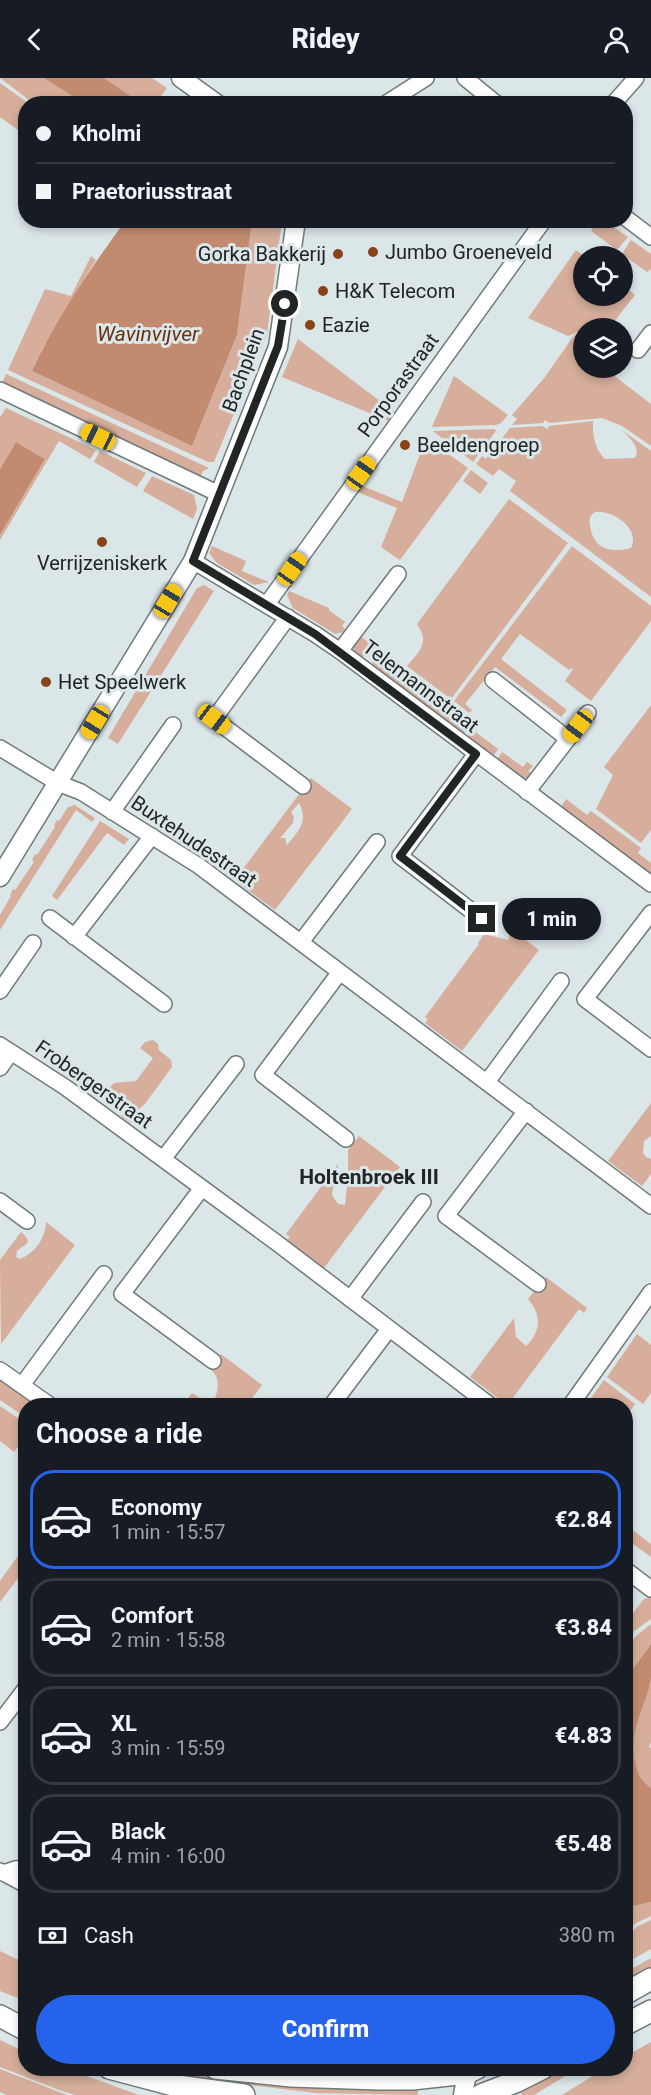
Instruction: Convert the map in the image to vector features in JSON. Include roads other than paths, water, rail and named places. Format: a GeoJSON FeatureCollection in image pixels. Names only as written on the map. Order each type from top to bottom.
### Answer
{"type":"FeatureCollection","features":[{"type":"Feature","properties":{"kind":"main road"},"geometry":{"type":"LineString","coordinates":[[633,1989],[651,1979]]}},
{"type":"Feature","properties":{"kind":"main road"},"geometry":{"type":"LineString","coordinates":[[633,2020],[651,2010]]}},
{"type":"Feature","properties":{"kind":"main road"},"geometry":{"type":"LineString","coordinates":[[139,2076],[177,2086],[244,2095]]}},
{"type":"Feature","properties":{"kind":"main road"},"geometry":{"type":"LineString","coordinates":[[310,2076],[412,2079],[434,2076]]}},
{"type":"Feature","properties":{"kind":"main road"},"geometry":{"type":"LineString","coordinates":[[480,2095],[527,2076]]}},
{"type":"Feature","properties":{"kind":"street"},"geometry":{"type":"LineString","coordinates":[[181,78],[207,96]]}},
{"type":"Feature","properties":{"kind":"street"},"geometry":{"type":"LineString","coordinates":[[398,96],[426,78]]}},
{"type":"Feature","properties":{"kind":"street"},"geometry":{"type":"LineString","coordinates":[[465,78],[487,96]]}},
{"type":"Feature","properties":{"kind":"street"},"geometry":{"type":"LineString","coordinates":[[620,96],[636,78]]}},
{"type":"Feature","properties":{"kind":"street"},"geometry":{"type":"LineString","coordinates":[[633,223],[651,237]]}},
{"type":"Feature","properties":{"kind":"street","name":"Bachplein"},"geometry":{"type":"LineString","coordinates":[[0,877],[193,561],[278,346],[295,228]]}},
{"type":"Feature","properties":{"kind":"street","name":"Porporastraat"},"geometry":{"type":"LineString","coordinates":[[267,604],[537,228]]}},
{"type":"Feature","properties":{"kind":"street"},"geometry":{"type":"LineString","coordinates":[[638,350],[651,333]]}},
{"type":"Feature","properties":{"kind":"street"},"geometry":{"type":"LineString","coordinates":[[0,390],[219,494]]}},
{"type":"Feature","properties":{"kind":"street","name":"Telemannstraat"},"geometry":{"type":"LineString","coordinates":[[193,561],[267,604],[340,651],[651,884]]}},
{"type":"Feature","properties":{"kind":"street","name":"Telemannstraat"},"geometry":{"type":"LineString","coordinates":[[340,651],[398,574]]}},
{"type":"Feature","properties":{"kind":"street"},"geometry":{"type":"LineString","coordinates":[[288,617],[214,719],[303,786]]}},
{"type":"Feature","properties":{"kind":"street"},"geometry":{"type":"LineString","coordinates":[[493,680],[568,739]]}},
{"type":"Feature","properties":{"kind":"street"},"geometry":{"type":"LineString","coordinates":[[527,792],[588,713]]}},
{"type":"Feature","properties":{"kind":"street"},"geometry":{"type":"LineString","coordinates":[[112,812],[173,725]]}},
{"type":"Feature","properties":{"kind":"street","name":"Buxtehudestraat"},"geometry":{"type":"LineString","coordinates":[[0,748],[58,783],[81,792],[199,866],[651,1206]]}},
{"type":"Feature","properties":{"kind":"street","name":"Telemannstraat"},"geometry":{"type":"LineString","coordinates":[[476,754],[400,856],[482,919]]}},
{"type":"Feature","properties":{"kind":"street"},"geometry":{"type":"LineString","coordinates":[[74,937],[152,836]]}},
{"type":"Feature","properties":{"kind":"street"},"geometry":{"type":"LineString","coordinates":[[301,942],[376,842]]}},
{"type":"Feature","properties":{"kind":"street"},"geometry":{"type":"LineString","coordinates":[[651,913],[585,999],[651,1049]]}},
{"type":"Feature","properties":{"kind":"street"},"geometry":{"type":"LineString","coordinates":[[50,918],[164,1004]]}},
{"type":"Feature","properties":{"kind":"street"},"geometry":{"type":"LineString","coordinates":[[0,991],[33,944]]}},
{"type":"Feature","properties":{"kind":"street"},"geometry":{"type":"LineString","coordinates":[[340,972],[262,1075],[346,1139]]}},
{"type":"Feature","properties":{"kind":"street"},"geometry":{"type":"LineString","coordinates":[[487,1082],[561,981]]}},
{"type":"Feature","properties":{"kind":"street"},"geometry":{"type":"LineString","coordinates":[[0,1068],[6,1049]]}},
{"type":"Feature","properties":{"kind":"street","name":"Frobergerstraat"},"geometry":{"type":"LineString","coordinates":[[6,1049],[65,1087],[163,1159],[480,1398]]}},
{"type":"Feature","properties":{"kind":"street"},"geometry":{"type":"LineString","coordinates":[[163,1159],[236,1064]]}},
{"type":"Feature","properties":{"kind":"street"},"geometry":{"type":"LineString","coordinates":[[526,1111],[446,1216],[538,1284]]}},
{"type":"Feature","properties":{"kind":"street"},"geometry":{"type":"LineString","coordinates":[[202,1188],[122,1294],[213,1361]]}},
{"type":"Feature","properties":{"kind":"street"},"geometry":{"type":"LineString","coordinates":[[0,1201],[27,1221]]}},
{"type":"Feature","properties":{"kind":"street"},"geometry":{"type":"LineString","coordinates":[[350,1299],[423,1202]]}},
{"type":"Feature","properties":{"kind":"street"},"geometry":{"type":"LineString","coordinates":[[22,1386],[104,1274]]}},
{"type":"Feature","properties":{"kind":"street"},"geometry":{"type":"LineString","coordinates":[[576,1398],[651,1292]]}},
{"type":"Feature","properties":{"kind":"street"},"geometry":{"type":"LineString","coordinates":[[337,1398],[389,1329]]}},
{"type":"Feature","properties":{"kind":"street"},"geometry":{"type":"LineString","coordinates":[[0,1370],[39,1398]]}},
{"type":"Feature","properties":{"kind":"street"},"geometry":{"type":"LineString","coordinates":[[633,1575],[651,1589]]}},
{"type":"Feature","properties":{"kind":"street"},"geometry":{"type":"LineString","coordinates":[[0,1722],[18,1698]]}},
{"type":"Feature","properties":{"kind":"street"},"geometry":{"type":"LineString","coordinates":[[1,1872],[18,1869]]}},
{"type":"Feature","properties":{"kind":"street"},"geometry":{"type":"LineString","coordinates":[[1,1872],[18,1882]]}},
{"type":"Feature","properties":{"kind":"street"},"geometry":{"type":"LineString","coordinates":[[464,2095],[470,2076]]}},
{"type":"Feature","properties":{"kind":"street"},"geometry":{"type":"LineString","coordinates":[[474,2076],[480,2095]]}},
{"type":"Feature","properties":{"kind":"water"},"geometry":{"type":"Polygon","coordinates":[[[44,78],[104,78],[131,96],[72,96],[44,78]]]}},
{"type":"Feature","properties":{"kind":"water","name":"Wavinvijver"},"geometry":{"type":"Polygon","coordinates":[[[120,228],[251,228],[237,335],[192,446],[32,371],[63,312],[120,228]]]}},
{"type":"Feature","properties":{"kind":"water"},"geometry":{"type":"Polygon","coordinates":[[[16,442],[45,459],[0,535],[0,469],[16,442]]]}},
{"type":"Feature","properties":{"kind":"water"},"geometry":{"type":"Polygon","coordinates":[[[651,1644],[651,1678],[637,1724],[634,1756],[641,1778],[651,1788],[651,1902],[633,1906],[633,1668],[651,1644]]]}},
{"type":"Feature","properties":{"kind":"place","name":"Jumbo Groeneveld"},"geometry":{"type":"Point","coordinates":[373,252]}},
{"type":"Feature","properties":{"kind":"place","name":"Gorka Bakkerij"},"geometry":{"type":"Point","coordinates":[338,254]}},
{"type":"Feature","properties":{"kind":"place","name":"H&K Telecom"},"geometry":{"type":"Point","coordinates":[323,291]}},
{"type":"Feature","properties":{"kind":"place","name":"Eazie"},"geometry":{"type":"Point","coordinates":[310,325]}},
{"type":"Feature","properties":{"kind":"place","name":"Beeldengroep"},"geometry":{"type":"Point","coordinates":[405,445]}},
{"type":"Feature","properties":{"kind":"place","name":"Verrijzeniskerk"},"geometry":{"type":"Point","coordinates":[102,542]}},
{"type":"Feature","properties":{"kind":"place","name":"Het Speelwerk"},"geometry":{"type":"Point","coordinates":[46,682]}},
{"type":"Feature","properties":{"kind":"district","name":"Holtenbroek III"},"geometry":{"type":"Point","coordinates":[369,1177]}}]}
